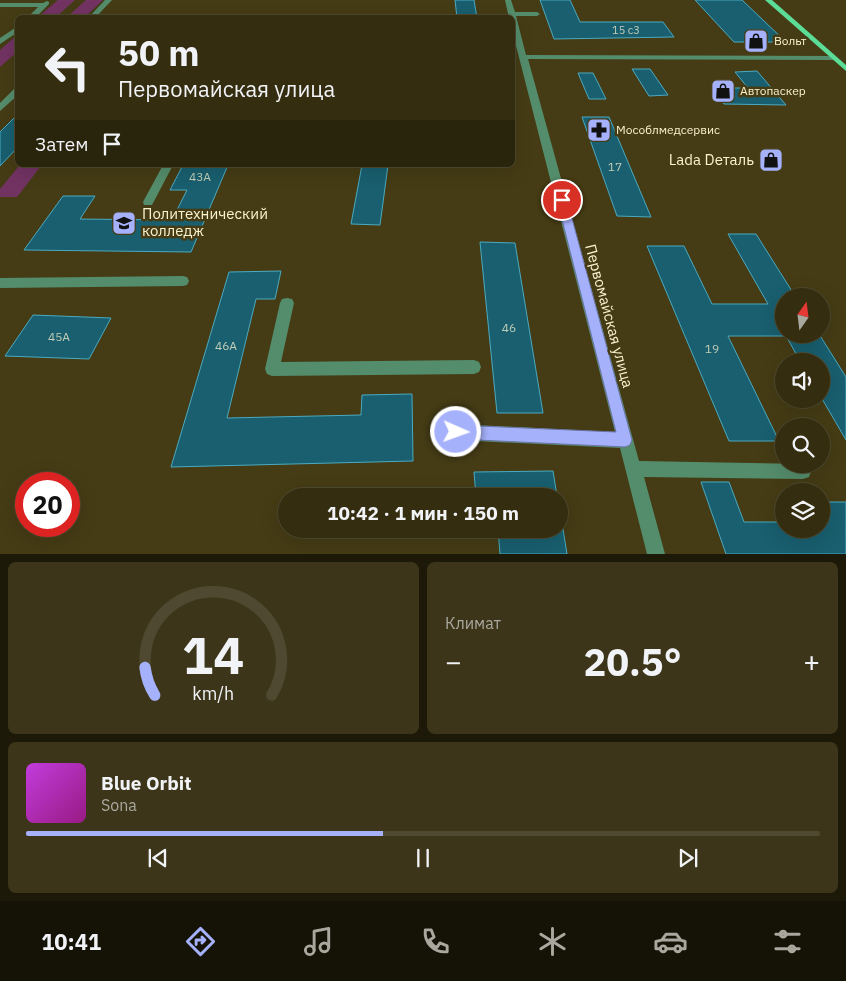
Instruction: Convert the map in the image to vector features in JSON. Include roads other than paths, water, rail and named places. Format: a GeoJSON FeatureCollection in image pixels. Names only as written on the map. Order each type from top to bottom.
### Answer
{"type":"FeatureCollection","features":[{"type":"Feature","properties":{"kind":"main road"},"geometry":{"type":"LineString","coordinates":[[768,0],[846,69]]}},
{"type":"Feature","properties":{"kind":"street"},"geometry":{"type":"LineString","coordinates":[[94,15],[109,0]]}},
{"type":"Feature","properties":{"kind":"street","name":"Первомайская улица"},"geometry":{"type":"LineString","coordinates":[[508,0],[512,14]]}},
{"type":"Feature","properties":{"kind":"street"},"geometry":{"type":"LineString","coordinates":[[0,5],[48,2]]}},
{"type":"Feature","properties":{"kind":"street"},"geometry":{"type":"LineString","coordinates":[[33,15],[48,2]]}},
{"type":"Feature","properties":{"kind":"street"},"geometry":{"type":"LineString","coordinates":[[512,14],[537,14]]}},
{"type":"Feature","properties":{"kind":"street","name":"Первомайская улица"},"geometry":{"type":"LineString","coordinates":[[515,25],[656,554]]}},
{"type":"Feature","properties":{"kind":"street"},"geometry":{"type":"LineString","coordinates":[[0,42],[15,30]]}},
{"type":"Feature","properties":{"kind":"street"},"geometry":{"type":"LineString","coordinates":[[524,58],[833,58]]}},
{"type":"Feature","properties":{"kind":"street"},"geometry":{"type":"LineString","coordinates":[[0,108],[15,93]]}},
{"type":"Feature","properties":{"kind":"street"},"geometry":{"type":"LineString","coordinates":[[148,202],[167,167]]}},
{"type":"Feature","properties":{"kind":"street"},"geometry":{"type":"LineString","coordinates":[[0,282],[183,281]]}},
{"type":"Feature","properties":{"kind":"street"},"geometry":{"type":"LineString","coordinates":[[287,302],[272,369],[474,367]]}},
{"type":"Feature","properties":{"kind":"street"},"geometry":{"type":"LineString","coordinates":[[456,432],[625,440]]}},
{"type":"Feature","properties":{"kind":"street"},"geometry":{"type":"LineString","coordinates":[[633,469],[775,471]]}},
{"type":"Feature","properties":{"kind":"place","name":"Вольт"},"geometry":{"type":"Point","coordinates":[756,41]}},
{"type":"Feature","properties":{"kind":"place","name":"Автопаскер"},"geometry":{"type":"Point","coordinates":[723,91]}},
{"type":"Feature","properties":{"kind":"place","name":"Мособлмедсервис"},"geometry":{"type":"Point","coordinates":[599,130]}},
{"type":"Feature","properties":{"kind":"place","name":"Lada Dеталь"},"geometry":{"type":"Point","coordinates":[771,160]}},
{"type":"Feature","properties":{"kind":"place","name":"Политехнический колледж"},"geometry":{"type":"Point","coordinates":[124,223]}}]}
